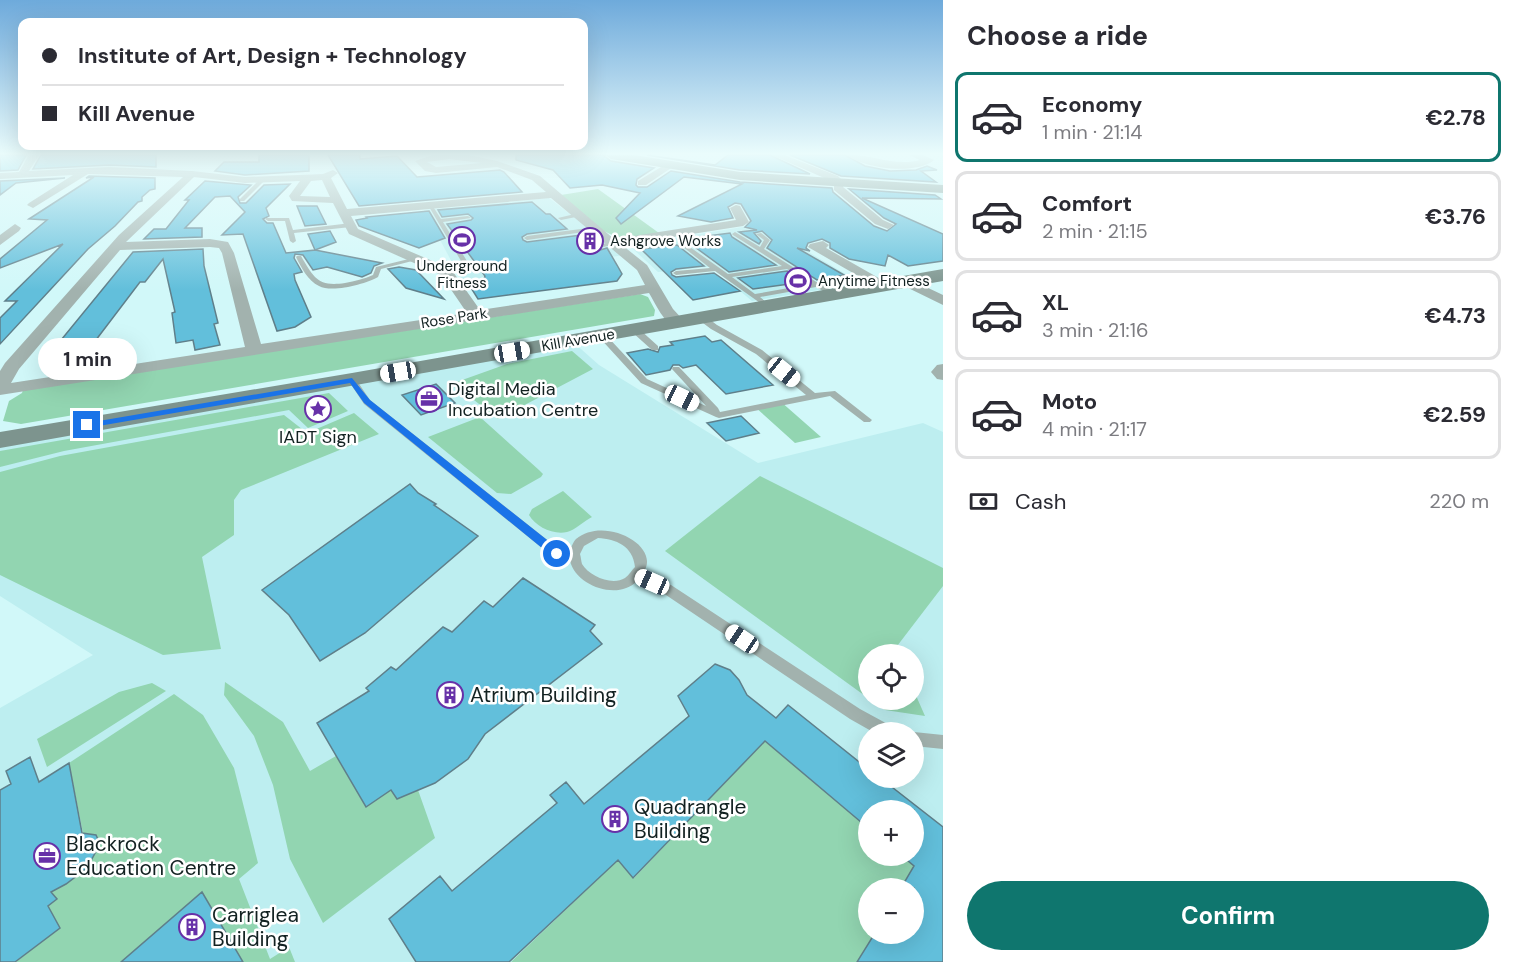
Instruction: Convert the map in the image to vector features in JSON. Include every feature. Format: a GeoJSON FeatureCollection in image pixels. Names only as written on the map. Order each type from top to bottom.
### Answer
{"type":"FeatureCollection","features":[{"type":"Feature","properties":{"kind":"main road","name":"Kill Avenue"},"geometry":{"type":"LineString","coordinates":[[0,440],[352,381],[702,318],[761,301],[825,290],[884,285],[943,275]]}},
{"type":"Feature","properties":{"kind":"street"},"geometry":{"type":"LineString","coordinates":[[33,205],[41,200]]}},
{"type":"Feature","properties":{"kind":"street","name":"Rose Park"},"geometry":{"type":"LineString","coordinates":[[0,388],[10,367],[117,246],[165,200]]}},
{"type":"Feature","properties":{"kind":"street"},"geometry":{"type":"LineString","coordinates":[[334,200],[338,200],[357,235],[446,272],[476,315]]}},
{"type":"Feature","properties":{"kind":"street"},"geometry":{"type":"LineString","coordinates":[[348,219],[430,206],[498,200]]}},
{"type":"Feature","properties":{"kind":"street"},"geometry":{"type":"LineString","coordinates":[[559,200],[642,268],[677,322]]}},
{"type":"Feature","properties":{"kind":"street"},"geometry":{"type":"LineString","coordinates":[[854,200],[879,222],[888,225]]}},
{"type":"Feature","properties":{"kind":"street"},"geometry":{"type":"LineString","coordinates":[[613,243],[742,222],[736,208]]}},
{"type":"Feature","properties":{"kind":"street"},"geometry":{"type":"LineString","coordinates":[[0,241],[15,228]]}},
{"type":"Feature","properties":{"kind":"street"},"geometry":{"type":"LineString","coordinates":[[117,246],[210,243],[224,245],[254,349]]}},
{"type":"Feature","properties":{"kind":"street"},"geometry":{"type":"LineString","coordinates":[[823,245],[814,247],[884,285]]}},
{"type":"Feature","properties":{"kind":"street"},"geometry":{"type":"LineString","coordinates":[[905,281],[943,301]]}},
{"type":"Feature","properties":{"kind":"street","name":"Rose Park"},"geometry":{"type":"LineString","coordinates":[[0,388],[653,288]]}},
{"type":"Feature","properties":{"kind":"street"},"geometry":{"type":"LineString","coordinates":[[943,369],[940,372],[943,375]]}},
{"type":"Feature","properties":{"kind":"lane"},"geometry":{"type":"LineString","coordinates":[[430,206],[466,266]]}},
{"type":"Feature","properties":{"kind":"lane"},"geometry":{"type":"LineString","coordinates":[[561,218],[579,215]]}},
{"type":"Feature","properties":{"kind":"lane"},"geometry":{"type":"LineString","coordinates":[[439,220],[468,218]]}},
{"type":"Feature","properties":{"kind":"lane"},"geometry":{"type":"LineString","coordinates":[[268,219],[287,219],[293,241]]}},
{"type":"Feature","properties":{"kind":"lane"},"geometry":{"type":"LineString","coordinates":[[291,232],[348,219]]}},
{"type":"Feature","properties":{"kind":"lane"},"geometry":{"type":"LineString","coordinates":[[528,238],[596,229]]}},
{"type":"Feature","properties":{"kind":"lane"},"geometry":{"type":"LineString","coordinates":[[735,234],[825,290],[851,279]]}},
{"type":"Feature","properties":{"kind":"lane"},"geometry":{"type":"LineString","coordinates":[[759,234],[767,240],[761,250]]}},
{"type":"Feature","properties":{"kind":"lane"},"geometry":{"type":"LineString","coordinates":[[680,242],[761,301]]}},
{"type":"Feature","properties":{"kind":"lane"},"geometry":{"type":"LineString","coordinates":[[596,247],[613,243]]}},
{"type":"Feature","properties":{"kind":"lane"},"geometry":{"type":"LineString","coordinates":[[299,257],[317,282],[324,286],[367,281],[376,276],[378,268],[417,259]]}},
{"type":"Feature","properties":{"kind":"lane"},"geometry":{"type":"LineString","coordinates":[[726,276],[788,267]]}},
{"type":"Feature","properties":{"kind":"lane"},"geometry":{"type":"LineString","coordinates":[[676,273],[716,268]]}},
{"type":"Feature","properties":{"kind":"lane"},"geometry":{"type":"LineString","coordinates":[[702,318],[759,352],[813,396]]}},
{"type":"Feature","properties":{"kind":"lane"},"geometry":{"type":"LineString","coordinates":[[634,330],[655,348]]}},
{"type":"Feature","properties":{"kind":"lane"},"geometry":{"type":"LineString","coordinates":[[602,336],[644,381],[719,415],[832,393],[867,420]]}},
{"type":"Feature","properties":{"kind":"lane"},"geometry":{"type":"LineString","coordinates":[[676,369],[719,415]]}},
{"type":"Feature","properties":{"kind":"lane"},"geometry":{"type":"LineString","coordinates":[[352,381],[367,402],[548,547],[557,554],[573,557]]}},
{"type":"Feature","properties":{"kind":"lane"},"geometry":{"type":"LineString","coordinates":[[596,534],[616,536],[625,540],[638,552],[641,568],[637,576],[621,585],[599,584],[581,573],[573,557],[579,542],[587,537],[596,534]]}},
{"type":"Feature","properties":{"kind":"lane"},"geometry":{"type":"LineString","coordinates":[[637,576],[667,590],[870,722]]}},
{"type":"Feature","properties":{"kind":"lane"},"geometry":{"type":"LineString","coordinates":[[924,741],[943,742]]}},
{"type":"Feature","properties":{"kind":"shaded area"},"geometry":{"type":"Polygon","coordinates":[[[551,200],[624,255],[462,281],[424,210],[551,200]]]}},
{"type":"Feature","properties":{"kind":"shaded area"},"geometry":{"type":"Polygon","coordinates":[[[761,224],[861,283],[752,301],[715,270],[708,267],[658,272],[632,248],[638,244],[761,224]]]}},
{"type":"Feature","properties":{"kind":"shaded area"},"geometry":{"type":"Polygon","coordinates":[[[572,341],[599,365],[758,463],[923,423],[943,432],[943,962],[0,962],[0,708],[93,655],[0,596],[0,440],[572,341]]]}},
{"type":"Feature","properties":{"kind":"green space"},"geometry":{"type":"Polygon","coordinates":[[[567,200],[613,200],[659,233],[631,238],[621,237],[593,223],[567,200]]]}},
{"type":"Feature","properties":{"kind":"green space"},"geometry":{"type":"Polygon","coordinates":[[[640,294],[648,297],[655,310],[654,316],[21,424],[3,421],[9,401],[23,390],[640,294]]]}},
{"type":"Feature","properties":{"kind":"green space"},"geometry":{"type":"Polygon","coordinates":[[[572,351],[593,369],[498,419],[474,400],[470,401],[451,384],[507,364],[572,351]]]}},
{"type":"Feature","properties":{"kind":"green space"},"geometry":{"type":"Polygon","coordinates":[[[329,393],[348,411],[308,428],[289,410],[64,451],[0,467],[0,451],[329,393]]]}},
{"type":"Feature","properties":{"kind":"green space"},"geometry":{"type":"Polygon","coordinates":[[[780,401],[821,437],[795,443],[754,406],[780,401]]]}},
{"type":"Feature","properties":{"kind":"green space"},"geometry":{"type":"Polygon","coordinates":[[[354,413],[379,434],[241,490],[234,500],[234,535],[202,557],[221,649],[163,655],[0,575],[0,472],[60,456],[284,415],[307,433],[354,413]]]}},
{"type":"Feature","properties":{"kind":"green space"},"geometry":{"type":"Polygon","coordinates":[[[480,417],[539,470],[543,474],[541,477],[511,494],[497,493],[428,437],[480,417]]]}},
{"type":"Feature","properties":{"kind":"green space"},"geometry":{"type":"Polygon","coordinates":[[[760,476],[943,568],[943,586],[899,644],[858,644],[858,691],[665,551],[760,476]]]}},
{"type":"Feature","properties":{"kind":"green space"},"geometry":{"type":"Polygon","coordinates":[[[563,491],[592,517],[562,533],[540,526],[529,515],[532,509],[563,491]]]}},
{"type":"Feature","properties":{"kind":"green space"},"geometry":{"type":"Polygon","coordinates":[[[225,682],[283,722],[310,771],[336,756],[366,807],[391,790],[418,790],[435,838],[323,923],[290,859],[273,785],[254,736],[224,695],[225,682]]]}},
{"type":"Feature","properties":{"kind":"green space"},"geometry":{"type":"Polygon","coordinates":[[[152,683],[166,691],[47,767],[37,739],[119,692],[152,683]]]}},
{"type":"Feature","properties":{"kind":"green space"},"geometry":{"type":"Polygon","coordinates":[[[174,694],[203,715],[234,768],[258,863],[239,879],[270,959],[289,947],[295,962],[243,962],[202,892],[121,962],[16,962],[59,928],[48,906],[57,899],[51,892],[99,844],[96,835],[83,833],[69,763],[174,694]]]}},
{"type":"Feature","properties":{"kind":"green space"},"geometry":{"type":"Polygon","coordinates":[[[885,710],[922,710],[925,716],[885,710]]]}},
{"type":"Feature","properties":{"kind":"green space"},"geometry":{"type":"Polygon","coordinates":[[[765,741],[858,820],[858,866],[914,866],[907,878],[858,878],[858,944],[868,944],[857,962],[511,962],[618,860],[634,878],[765,741]]]}},
{"type":"Feature","properties":{"kind":"building"},"geometry":{"type":"Polygon","coordinates":[[[59,200],[142,200],[88,249],[0,344],[0,318],[17,301],[5,301],[63,244],[0,268],[0,259],[47,220],[29,219],[59,200]]]}},
{"type":"Feature","properties":{"kind":"building"},"geometry":{"type":"Polygon","coordinates":[[[185,200],[212,200],[185,228],[202,228],[202,237],[144,239],[154,229],[166,229],[189,200],[185,200]]]}},
{"type":"Feature","properties":{"kind":"building"},"geometry":{"type":"Polygon","coordinates":[[[234,200],[246,203],[249,200],[274,200],[266,208],[269,216],[263,219],[267,223],[273,223],[286,253],[315,250],[382,263],[374,266],[371,273],[362,277],[327,267],[313,270],[303,255],[295,254],[294,258],[302,272],[294,274],[295,280],[311,317],[295,327],[277,331],[243,234],[222,235],[245,212],[234,200]]]}},
{"type":"Feature","properties":{"kind":"building"},"geometry":{"type":"Polygon","coordinates":[[[355,200],[430,200],[359,206],[355,200]]]}},
{"type":"Feature","properties":{"kind":"building"},"geometry":{"type":"Polygon","coordinates":[[[633,200],[653,200],[621,224],[616,218],[633,200]]]}},
{"type":"Feature","properties":{"kind":"building"},"geometry":{"type":"Polygon","coordinates":[[[710,200],[843,200],[874,226],[887,231],[896,224],[884,218],[862,200],[866,200],[943,234],[943,261],[908,266],[888,255],[885,266],[849,259],[830,248],[830,243],[822,239],[808,243],[806,248],[810,251],[797,248],[844,275],[817,280],[767,248],[772,240],[762,231],[754,233],[761,241],[759,244],[739,232],[757,230],[745,227],[751,221],[741,204],[735,203],[728,207],[733,218],[711,222],[678,216],[710,200]]]}},
{"type":"Feature","properties":{"kind":"building"},"geometry":{"type":"Polygon","coordinates":[[[532,202],[567,229],[527,234],[522,237],[523,240],[527,242],[589,234],[600,243],[592,245],[592,249],[597,251],[607,248],[622,274],[617,281],[478,299],[466,280],[482,284],[485,276],[447,224],[473,218],[468,214],[442,217],[438,210],[532,202]]]}},
{"type":"Feature","properties":{"kind":"building"},"geometry":{"type":"Polygon","coordinates":[[[297,206],[317,206],[326,224],[305,226],[297,206]]]}},
{"type":"Feature","properties":{"kind":"building"},"geometry":{"type":"Polygon","coordinates":[[[429,211],[445,238],[419,248],[359,226],[356,220],[366,217],[429,211]]]}},
{"type":"Feature","properties":{"kind":"building"},"geometry":{"type":"Polygon","coordinates":[[[330,231],[336,242],[315,250],[308,234],[330,231]]]}},
{"type":"Feature","properties":{"kind":"building"},"geometry":{"type":"Polygon","coordinates":[[[730,233],[732,237],[776,265],[729,272],[684,239],[730,233]]]}},
{"type":"Feature","properties":{"kind":"building"},"geometry":{"type":"Polygon","coordinates":[[[677,245],[704,266],[676,269],[671,272],[672,275],[676,277],[714,273],[740,291],[693,300],[641,249],[677,245]]]}},
{"type":"Feature","properties":{"kind":"building"},"geometry":{"type":"Polygon","coordinates":[[[203,249],[204,266],[218,323],[214,324],[220,345],[195,350],[193,340],[176,343],[172,313],[175,312],[163,259],[145,282],[140,282],[83,357],[77,358],[70,366],[42,367],[60,345],[57,345],[133,252],[203,249]]]}},
{"type":"Feature","properties":{"kind":"building"},"geometry":{"type":"Polygon","coordinates":[[[399,267],[416,270],[444,299],[406,288],[388,269],[399,267]]]}},
{"type":"Feature","properties":{"kind":"building"},"geometry":{"type":"Polygon","coordinates":[[[787,271],[804,282],[753,289],[738,278],[787,271]]]}},
{"type":"Feature","properties":{"kind":"building"},"geometry":{"type":"Polygon","coordinates":[[[705,336],[712,342],[721,340],[773,385],[726,394],[696,365],[683,368],[673,365],[670,370],[646,375],[627,353],[648,349],[658,352],[660,347],[673,345],[670,342],[705,336]]]}},
{"type":"Feature","properties":{"kind":"building","name":"Digital Media Incubation Centre"},"geometry":{"type":"Polygon","coordinates":[[[436,384],[455,403],[421,415],[402,395],[436,384]]]}},
{"type":"Feature","properties":{"kind":"building"},"geometry":{"type":"Polygon","coordinates":[[[741,416],[759,433],[726,441],[707,423],[741,416]]]}},
{"type":"Feature","properties":{"kind":"building"},"geometry":{"type":"Polygon","coordinates":[[[410,484],[418,493],[478,536],[365,633],[320,661],[289,615],[262,590],[410,484]]]}},
{"type":"Feature","properties":{"kind":"building","name":"Atrium Building"},"geometry":{"type":"Polygon","coordinates":[[[523,578],[595,625],[590,631],[602,644],[485,734],[468,759],[435,783],[397,799],[391,790],[366,807],[317,723],[369,691],[366,688],[391,667],[396,670],[443,627],[452,632],[484,601],[493,607],[523,578]]]}},
{"type":"Feature","properties":{"kind":"building","name":"Quadrangle Building"},"geometry":{"type":"Polygon","coordinates":[[[715,664],[730,670],[739,680],[747,695],[776,718],[788,705],[858,761],[858,788],[893,788],[908,800],[858,800],[858,820],[765,741],[633,878],[618,860],[509,962],[416,962],[389,919],[440,876],[452,891],[557,803],[550,795],[566,782],[584,804],[689,716],[678,696],[715,664]]]}},
{"type":"Feature","properties":{"kind":"building","name":"Blackrock Education Centre"},"geometry":{"type":"Polygon","coordinates":[[[30,757],[39,782],[69,763],[82,833],[96,835],[100,844],[87,868],[51,892],[57,899],[48,906],[60,928],[15,962],[0,962],[0,790],[11,784],[6,771],[30,757]]]}},
{"type":"Feature","properties":{"kind":"building","name":"Quadrangle Building"},"geometry":{"type":"Polygon","coordinates":[[[924,812],[943,827],[943,962],[857,962],[868,944],[924,944],[924,878],[907,878],[914,866],[924,866],[924,812]]]}},
{"type":"Feature","properties":{"kind":"building","name":"Carriglea Building"},"geometry":{"type":"Polygon","coordinates":[[[202,892],[243,962],[121,962],[202,892]]]}},
{"type":"Feature","properties":{"kind":"place","name":"Underground Fitness"},"geometry":{"type":"Point","coordinates":[462,240]}},
{"type":"Feature","properties":{"kind":"place","name":"Ashgrove Works"},"geometry":{"type":"Point","coordinates":[590,241]}},
{"type":"Feature","properties":{"kind":"place","name":"Anytime Fitness"},"geometry":{"type":"Point","coordinates":[798,281]}},
{"type":"Feature","properties":{"kind":"place","name":"Digital Media Incubation Centre"},"geometry":{"type":"Point","coordinates":[429,399]}},
{"type":"Feature","properties":{"kind":"place","name":"IADT Sign"},"geometry":{"type":"Point","coordinates":[318,409]}},
{"type":"Feature","properties":{"kind":"place","name":"Atrium Building"},"geometry":{"type":"Point","coordinates":[450,695]}},
{"type":"Feature","properties":{"kind":"place","name":"Quadrangle Building"},"geometry":{"type":"Point","coordinates":[615,819]}},
{"type":"Feature","properties":{"kind":"place","name":"Blackrock Education Centre"},"geometry":{"type":"Point","coordinates":[47,856]}},
{"type":"Feature","properties":{"kind":"place","name":"Carriglea Building"},"geometry":{"type":"Point","coordinates":[192,927]}},
{"type":"Feature","properties":{"kind":"route"},"geometry":{"type":"LineString","coordinates":[[87,425],[352,381],[367,402],[557,554]]}}]}
